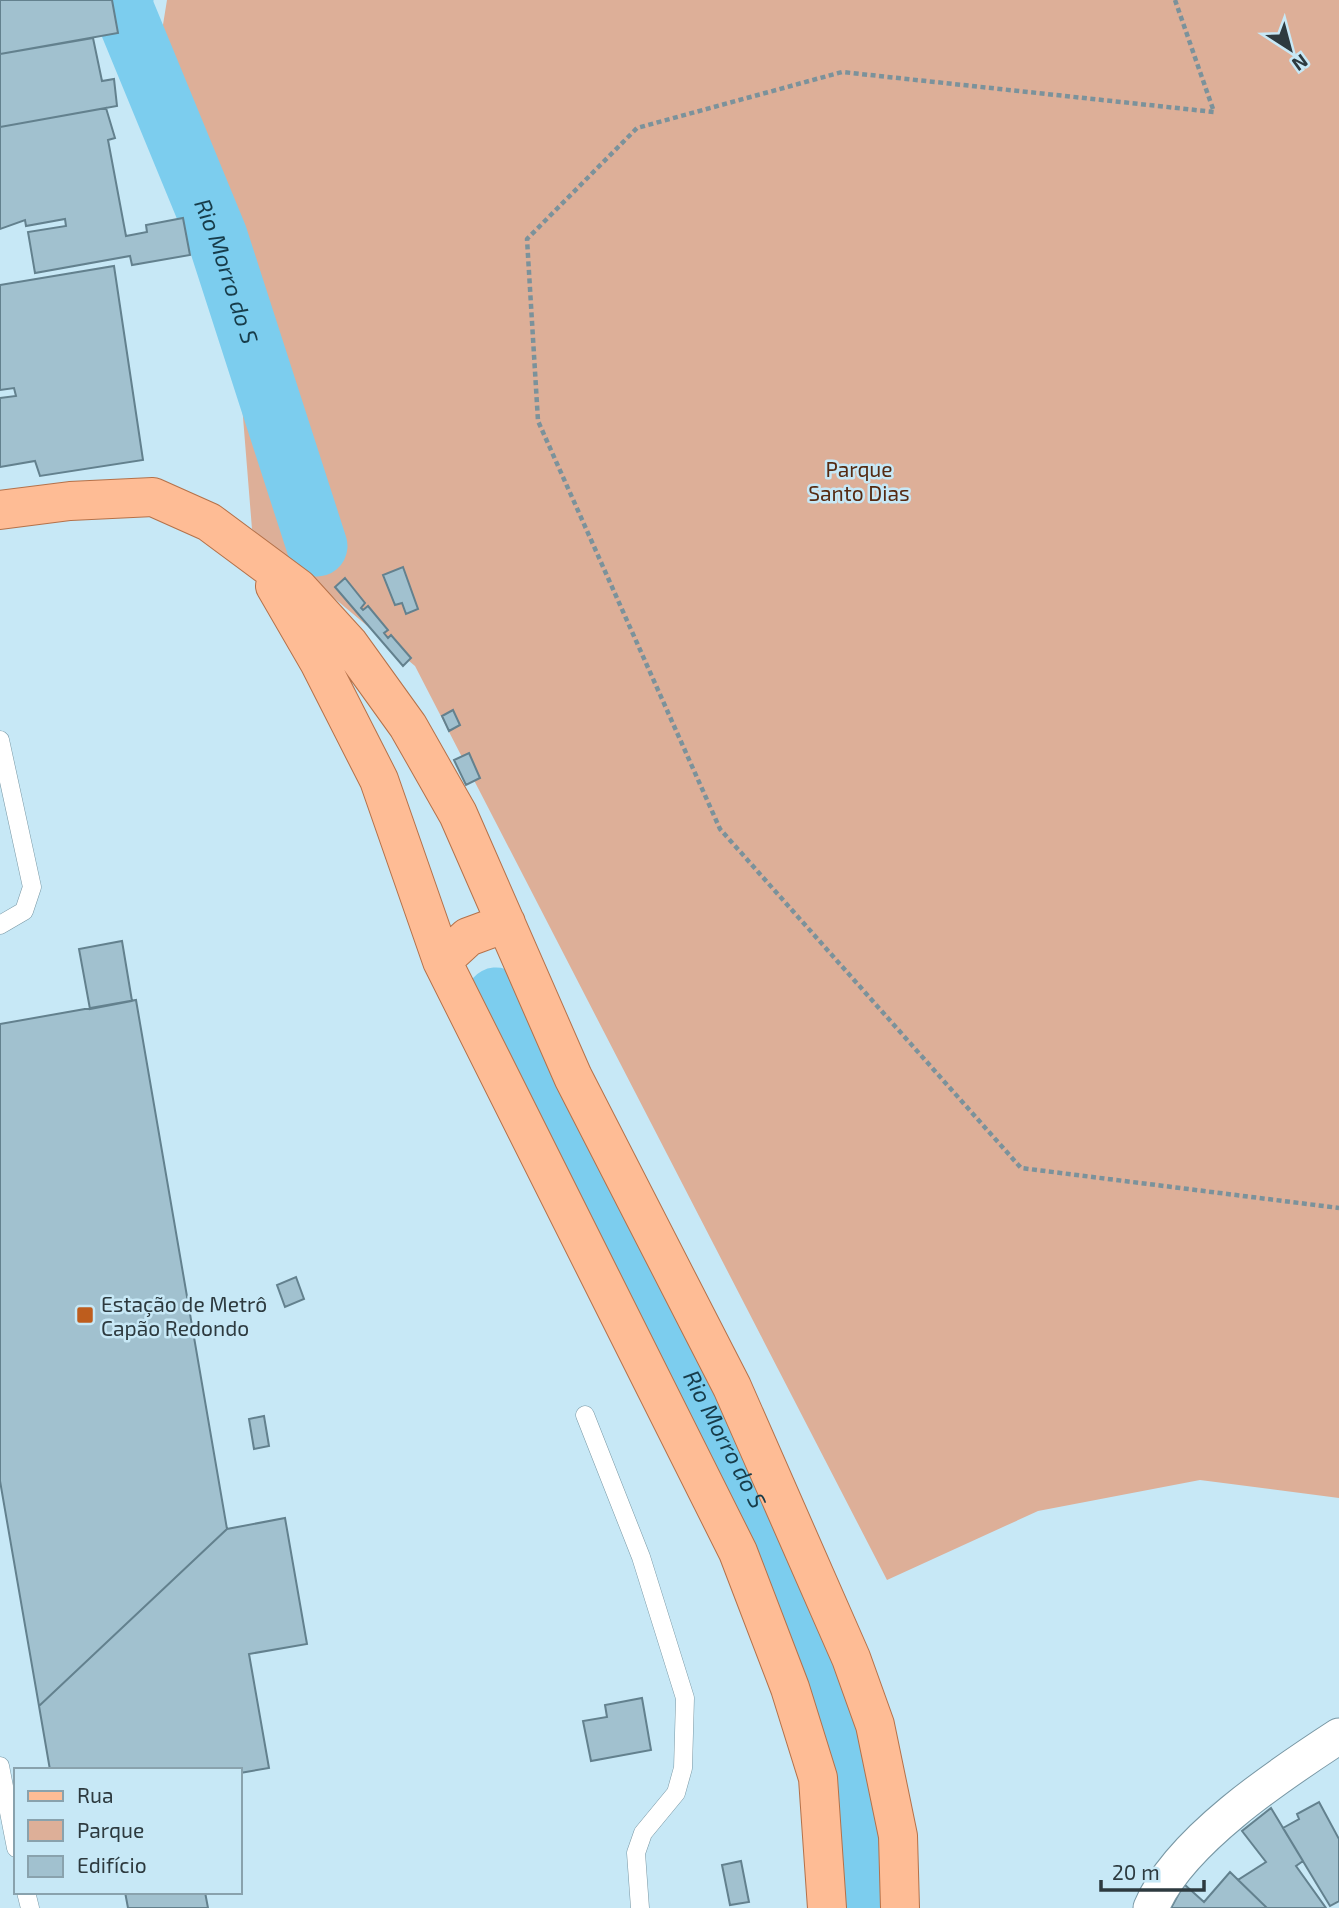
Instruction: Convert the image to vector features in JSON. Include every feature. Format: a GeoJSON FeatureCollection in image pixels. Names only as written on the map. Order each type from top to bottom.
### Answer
{"type":"FeatureCollection","features":[{"type":"Feature","properties":{"kind":"main road"},"geometry":{"type":"LineString","coordinates":[[0,510],[153,497],[209,522],[298,588],[332,625],[408,726],[458,814],[573,1077],[732,1388],[851,1658],[875,1725],[898,1836],[900,1908]]}},
{"type":"Feature","properties":{"kind":"main road"},"geometry":{"type":"LineString","coordinates":[[257,556],[325,674],[379,780],[442,961],[738,1552],[790,1688],[818,1778],[827,1908]]}},
{"type":"Feature","properties":{"kind":"main road"},"geometry":{"type":"LineString","coordinates":[[442,961],[468,937],[506,923]]}},
{"type":"Feature","properties":{"kind":"street"},"geometry":{"type":"LineString","coordinates":[[1151,1908],[1166,1881],[1195,1845],[1232,1814],[1339,1736]]}},
{"type":"Feature","properties":{"kind":"lane"},"geometry":{"type":"LineString","coordinates":[[0,740],[32,887],[24,911],[0,925]]}},
{"type":"Feature","properties":{"kind":"lane"},"geometry":{"type":"LineString","coordinates":[[584,1415],[641,1557],[685,1698],[683,1768],[676,1793],[643,1833],[636,1853],[640,1908]]}},
{"type":"Feature","properties":{"kind":"lane"},"geometry":{"type":"LineString","coordinates":[[0,1766],[14,1838]]}},
{"type":"Feature","properties":{"kind":"path"},"geometry":{"type":"LineString","coordinates":[[1175,0],[1214,112],[842,72],[637,128],[527,239],[538,421],[720,829],[1021,1168],[1339,1208]]}},
{"type":"Feature","properties":{"kind":"green space","name":"Parque Santo Dias"},"geometry":{"type":"Polygon","coordinates":[[[167,0],[1339,0],[1339,1498],[1200,1480],[1038,1511],[887,1580],[415,666],[252,529],[229,243],[155,74],[167,0]]]}},
{"type":"Feature","properties":{"kind":"building"},"geometry":{"type":"Polygon","coordinates":[[[0,0],[112,0],[118,33],[0,54],[0,0]]]}},
{"type":"Feature","properties":{"kind":"building"},"geometry":{"type":"Polygon","coordinates":[[[93,38],[102,81],[114,79],[117,106],[0,127],[0,54],[93,38]]]}},
{"type":"Feature","properties":{"kind":"building"},"geometry":{"type":"Polygon","coordinates":[[[106,108],[115,138],[108,140],[126,236],[147,232],[146,225],[183,218],[190,255],[132,265],[130,256],[35,273],[28,232],[66,226],[65,219],[26,226],[25,220],[0,229],[0,127],[106,108]]]}},
{"type":"Feature","properties":{"kind":"building"},"geometry":{"type":"Polygon","coordinates":[[[114,266],[143,460],[40,476],[35,461],[0,467],[0,398],[16,396],[14,388],[0,390],[0,285],[114,266]]]}},
{"type":"Feature","properties":{"kind":"building"},"geometry":{"type":"Polygon","coordinates":[[[403,567],[418,609],[406,614],[402,603],[395,605],[383,575],[403,567]]]}},
{"type":"Feature","properties":{"kind":"building"},"geometry":{"type":"Polygon","coordinates":[[[345,578],[365,603],[361,608],[363,610],[368,606],[388,630],[384,633],[388,638],[391,635],[411,658],[403,666],[335,587],[345,578]]]}},
{"type":"Feature","properties":{"kind":"building"},"geometry":{"type":"Polygon","coordinates":[[[453,710],[460,725],[449,731],[442,716],[453,710]]]}},
{"type":"Feature","properties":{"kind":"building"},"geometry":{"type":"Polygon","coordinates":[[[469,753],[480,778],[466,785],[454,760],[469,753]]]}},
{"type":"Feature","properties":{"kind":"building"},"geometry":{"type":"Polygon","coordinates":[[[122,941],[132,1001],[90,1009],[79,949],[122,941]]]}},
{"type":"Feature","properties":{"kind":"building"},"geometry":{"type":"Polygon","coordinates":[[[136,1000],[227,1529],[39,1706],[0,1481],[0,1024],[136,1000]]]}},
{"type":"Feature","properties":{"kind":"building"},"geometry":{"type":"Polygon","coordinates":[[[296,1277],[304,1299],[285,1307],[277,1285],[296,1277]]]}},
{"type":"Feature","properties":{"kind":"building"},"geometry":{"type":"Polygon","coordinates":[[[264,1416],[269,1446],[254,1449],[249,1419],[264,1416]]]}},
{"type":"Feature","properties":{"kind":"building"},"geometry":{"type":"Polygon","coordinates":[[[285,1518],[307,1644],[249,1654],[269,1768],[242,1773],[242,1768],[50,1768],[39,1706],[227,1529],[285,1518]]]}},
{"type":"Feature","properties":{"kind":"building"},"geometry":{"type":"Polygon","coordinates":[[[642,1698],[651,1750],[591,1761],[583,1721],[607,1717],[605,1705],[642,1698]]]}},
{"type":"Feature","properties":{"kind":"building"},"geometry":{"type":"Polygon","coordinates":[[[1319,1802],[1339,1839],[1339,1901],[1330,1906],[1283,1828],[1299,1819],[1297,1814],[1319,1802]]]}},
{"type":"Feature","properties":{"kind":"building"},"geometry":{"type":"Polygon","coordinates":[[[1271,1808],[1303,1861],[1296,1866],[1326,1908],[1267,1908],[1238,1880],[1266,1862],[1242,1831],[1271,1808]]]}},
{"type":"Feature","properties":{"kind":"building"},"geometry":{"type":"Polygon","coordinates":[[[741,1861],[749,1902],[730,1905],[722,1865],[741,1861]]]}},
{"type":"Feature","properties":{"kind":"building"},"geometry":{"type":"Polygon","coordinates":[[[1230,1872],[1267,1908],[1171,1908],[1184,1884],[1204,1902],[1230,1872]]]}},
{"type":"Feature","properties":{"kind":"building"},"geometry":{"type":"Polygon","coordinates":[[[125,1894],[205,1894],[208,1908],[128,1908],[125,1894]]]}},
{"type":"Feature","properties":{"kind":"waterway","name":"Rio Morro do S"},"geometry":{"type":"LineString","coordinates":[[123,0],[121,3],[217,236],[317,546]]}},
{"type":"Feature","properties":{"kind":"waterway","name":"Rio Morro do S"},"geometry":{"type":"LineString","coordinates":[[496,998],[801,1584],[862,1792],[872,1908]]}},
{"type":"Feature","properties":{"kind":"place","name":"Estação de Metrô Capão Redondo"},"geometry":{"type":"Point","coordinates":[85,1315]}}]}
